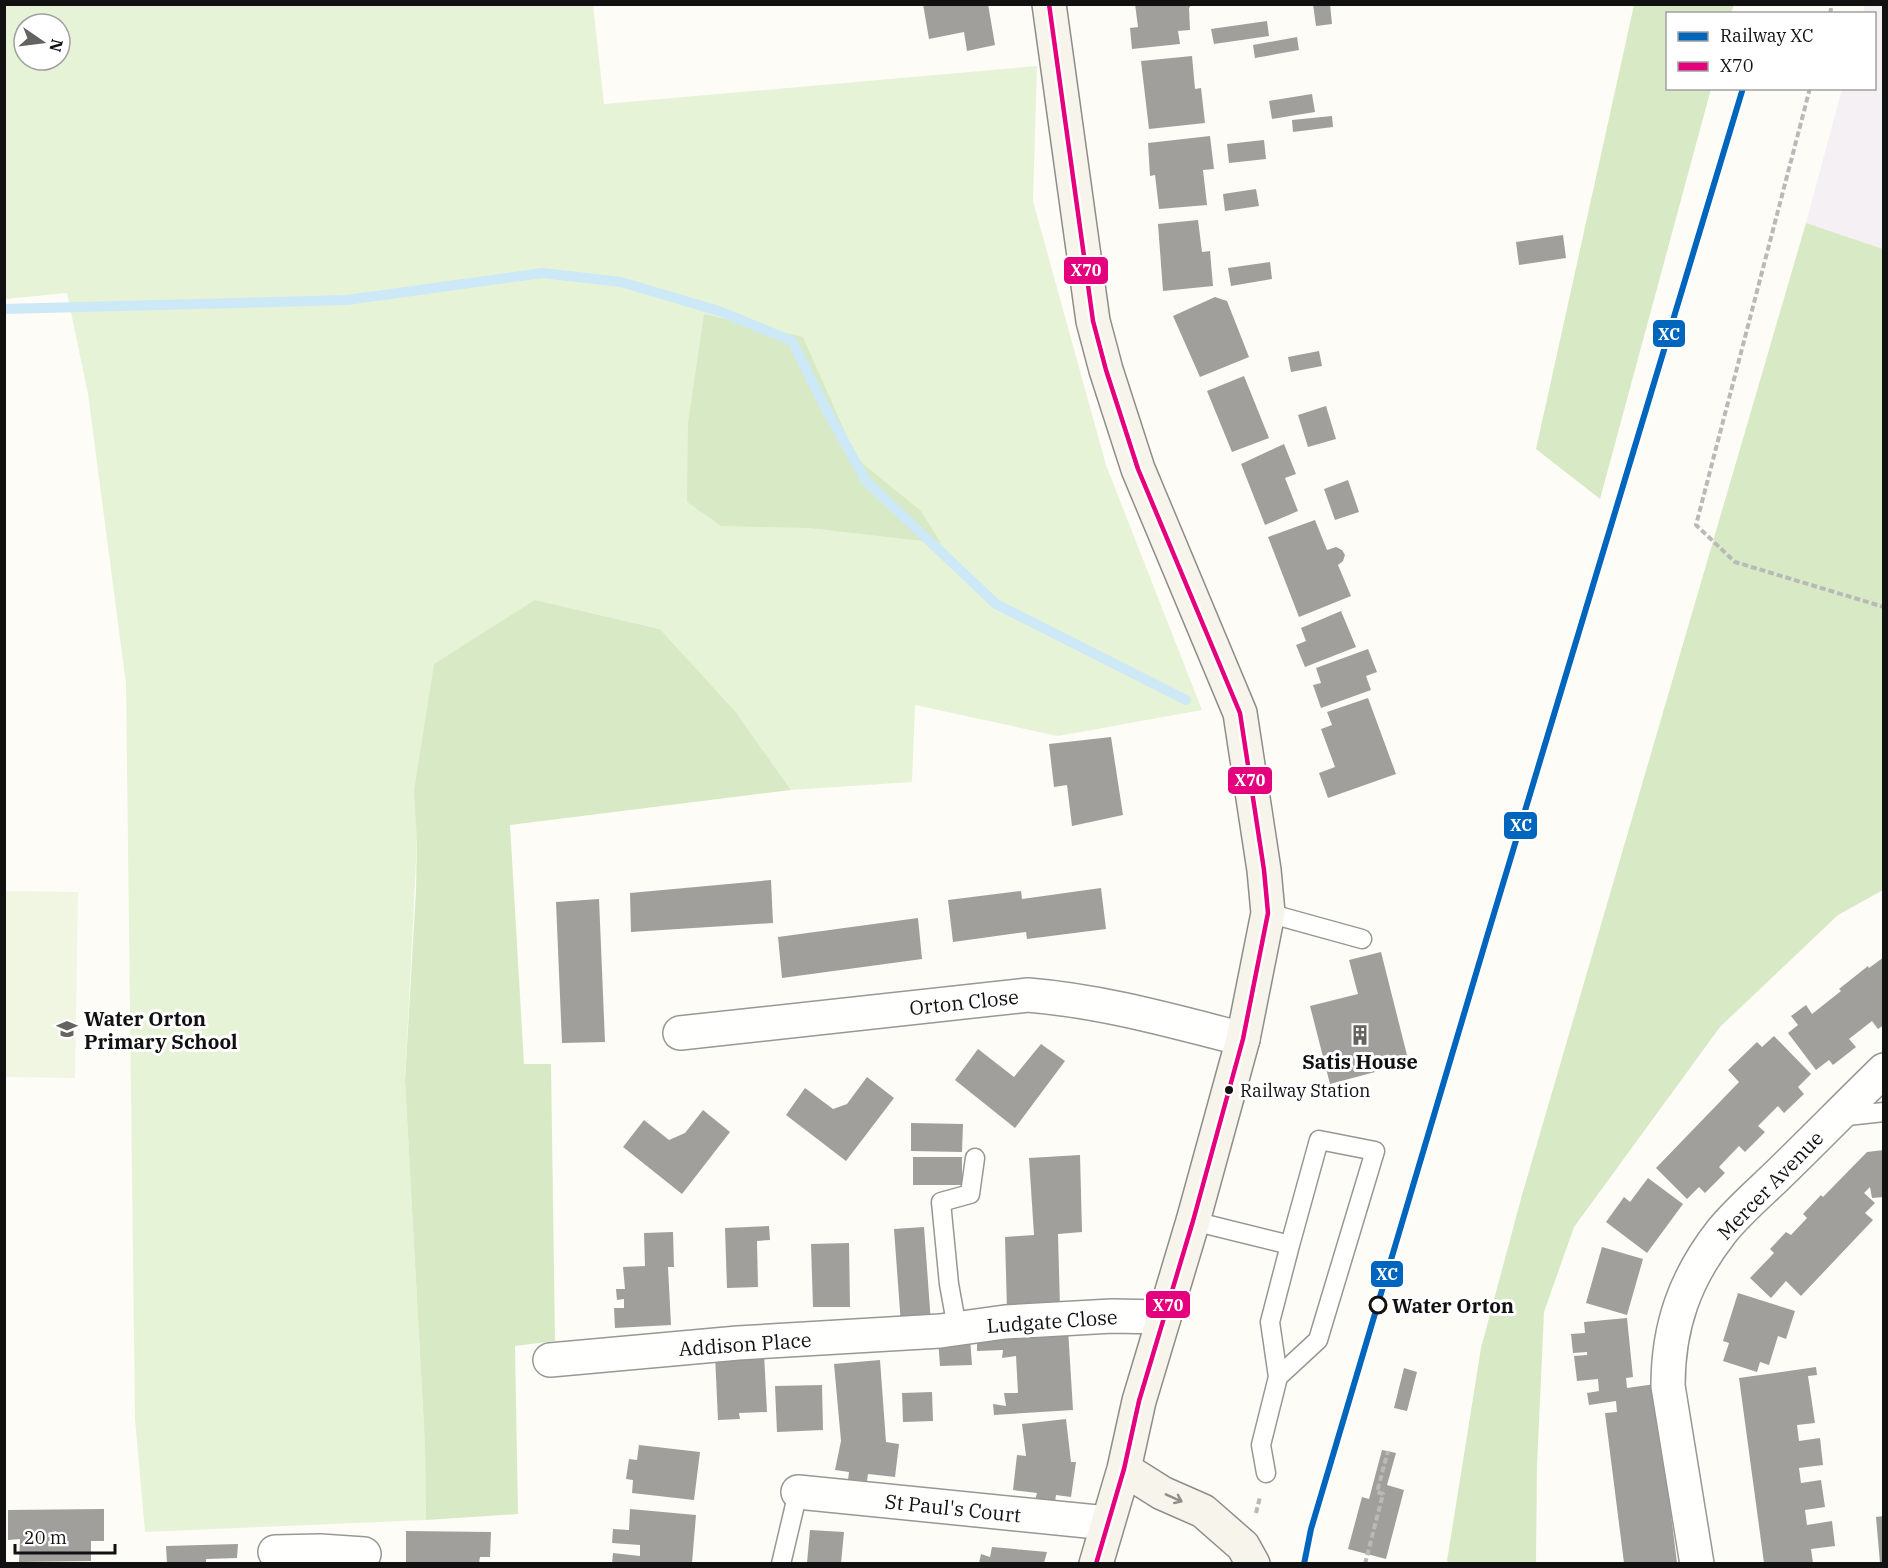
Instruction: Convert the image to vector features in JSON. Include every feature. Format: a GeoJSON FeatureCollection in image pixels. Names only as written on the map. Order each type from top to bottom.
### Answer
{"type":"FeatureCollection","features":[{"type":"Feature","properties":{"kind":"main road"},"geometry":{"type":"LineString","coordinates":[[1049,4],[1093,321],[1138,470],[1240,713],[1269,913],[1244,1039],[1139,1401],[1124,1469],[1095,1563]]}},
{"type":"Feature","properties":{"kind":"main road"},"geometry":{"type":"LineString","coordinates":[[1124,1469],[1162,1493],[1203,1511],[1243,1546],[1253,1563]]}},
{"type":"Feature","properties":{"kind":"street","name":"Orton Close"},"geometry":{"type":"LineString","coordinates":[[680,1033],[1028,994],[1069,998],[1116,1007],[1244,1039]]}},
{"type":"Feature","properties":{"kind":"street","name":"Mercer Avenue"},"geometry":{"type":"LineString","coordinates":[[1697,1563],[1668,1386],[1668,1357],[1686,1288],[1699,1263],[1723,1230],[1884,1070]]}},
{"type":"Feature","properties":{"kind":"street","name":"Ludgate Close"},"geometry":{"type":"LineString","coordinates":[[948,1330],[1017,1321],[1112,1316],[1164,1317]]}},
{"type":"Feature","properties":{"kind":"street","name":"Addison Place"},"geometry":{"type":"LineString","coordinates":[[550,1360],[738,1344],[948,1330]]}},
{"type":"Feature","properties":{"kind":"street","name":"St Paul's Court"},"geometry":{"type":"LineString","coordinates":[[798,1492],[1107,1523]]}},
{"type":"Feature","properties":{"kind":"street"},"geometry":{"type":"LineString","coordinates":[[275,1552],[320,1557],[364,1554]]}},
{"type":"Feature","properties":{"kind":"lane"},"geometry":{"type":"LineString","coordinates":[[1269,913],[1362,939]]}},
{"type":"Feature","properties":{"kind":"lane"},"geometry":{"type":"LineString","coordinates":[[1836,1117],[1884,1112]]}},
{"type":"Feature","properties":{"kind":"lane"},"geometry":{"type":"LineString","coordinates":[[1266,1473],[1261,1445],[1278,1377],[1270,1322],[1319,1140],[1375,1151],[1318,1340],[1278,1377]]}},
{"type":"Feature","properties":{"kind":"lane"},"geometry":{"type":"LineString","coordinates":[[948,1330],[949,1284],[941,1202],[970,1194],[975,1158]]}},
{"type":"Feature","properties":{"kind":"lane"},"geometry":{"type":"LineString","coordinates":[[1193,1221],[1290,1245]]}},
{"type":"Feature","properties":{"kind":"lane"},"geometry":{"type":"LineString","coordinates":[[781,1563],[798,1492]]}},
{"type":"Feature","properties":{"kind":"path"},"geometry":{"type":"LineString","coordinates":[[1809,90],[1696,525],[1735,562],[1884,607]]}},
{"type":"Feature","properties":{"kind":"path"},"geometry":{"type":"LineString","coordinates":[[1365,1563],[1383,1494],[1377,1492],[1388,1451]]}},
{"type":"Feature","properties":{"kind":"shaded area"},"geometry":{"type":"Polygon","coordinates":[[[1865,5],[1883,5],[1883,249],[1806,223],[1842,90],[1876,90],[1876,12],[1863,12],[1865,5]]]}},
{"type":"Feature","properties":{"kind":"green space"},"geometry":{"type":"Polygon","coordinates":[[[5,5],[593,5],[604,104],[1037,66],[1033,201],[1106,465],[1202,710],[1058,736],[915,705],[912,782],[791,790],[735,711],[660,629],[535,600],[417,841],[405,1081],[425,1446],[426,1520],[145,1532],[135,1419],[126,684],[88,394],[67,293],[5,299],[5,5]]]}},
{"type":"Feature","properties":{"kind":"green space"},"geometry":{"type":"Polygon","coordinates":[[[1634,5],[1734,5],[1731,12],[1666,12],[1666,90],[1711,90],[1600,499],[1536,449],[1634,5]]]}},
{"type":"Feature","properties":{"kind":"green space"},"geometry":{"type":"Polygon","coordinates":[[[1806,223],[1883,249],[1883,890],[1838,915],[1720,1027],[1574,1227],[1544,1312],[1537,1466],[1536,1563],[1451,1563],[1447,1561],[1481,1348],[1522,1195],[1806,223]]]}},
{"type":"Feature","properties":{"kind":"green space"},"geometry":{"type":"Polygon","coordinates":[[[704,314],[803,337],[857,459],[921,511],[941,543],[809,528],[721,526],[687,502],[688,423],[704,314]]]}},
{"type":"Feature","properties":{"kind":"green space"},"geometry":{"type":"Polygon","coordinates":[[[535,600],[660,629],[735,711],[791,790],[510,825],[524,1064],[551,1064],[555,1341],[515,1346],[518,1514],[426,1520],[425,1446],[405,1081],[416,890],[417,841],[414,791],[434,664],[535,600]]]}},
{"type":"Feature","properties":{"kind":"green space"},"geometry":{"type":"Polygon","coordinates":[[[5,891],[78,892],[75,1078],[5,1077],[5,891]]]}},
{"type":"Feature","properties":{"kind":"building"},"geometry":{"type":"Polygon","coordinates":[[[923,4],[988,4],[995,45],[967,51],[964,32],[929,39],[923,4]]]}},
{"type":"Feature","properties":{"kind":"building"},"geometry":{"type":"Polygon","coordinates":[[[1135,4],[1192,4],[1189,8],[1190,30],[1178,31],[1180,44],[1132,49],[1130,28],[1138,27],[1135,4]]]}},
{"type":"Feature","properties":{"kind":"building"},"geometry":{"type":"Polygon","coordinates":[[[1313,4],[1330,4],[1332,24],[1316,26],[1313,4]]]}},
{"type":"Feature","properties":{"kind":"building"},"geometry":{"type":"Polygon","coordinates":[[[1267,21],[1269,36],[1214,44],[1211,29],[1267,21]]]}},
{"type":"Feature","properties":{"kind":"building"},"geometry":{"type":"Polygon","coordinates":[[[1297,37],[1299,50],[1255,58],[1253,45],[1297,37]]]}},
{"type":"Feature","properties":{"kind":"building"},"geometry":{"type":"Polygon","coordinates":[[[1192,56],[1195,89],[1201,88],[1205,123],[1149,129],[1141,61],[1192,56]]]}},
{"type":"Feature","properties":{"kind":"building"},"geometry":{"type":"Polygon","coordinates":[[[1312,94],[1315,112],[1272,119],[1269,101],[1312,94]]]}},
{"type":"Feature","properties":{"kind":"building"},"geometry":{"type":"Polygon","coordinates":[[[1332,116],[1333,127],[1293,132],[1292,120],[1332,116]]]}},
{"type":"Feature","properties":{"kind":"building"},"geometry":{"type":"Polygon","coordinates":[[[1210,136],[1214,169],[1203,170],[1207,205],[1159,209],[1155,175],[1150,176],[1148,143],[1210,136]]]}},
{"type":"Feature","properties":{"kind":"building"},"geometry":{"type":"Polygon","coordinates":[[[1264,140],[1266,159],[1229,163],[1227,144],[1264,140]]]}},
{"type":"Feature","properties":{"kind":"building"},"geometry":{"type":"Polygon","coordinates":[[[1256,189],[1259,206],[1225,211],[1223,194],[1256,189]]]}},
{"type":"Feature","properties":{"kind":"building"},"geometry":{"type":"Polygon","coordinates":[[[1198,220],[1202,252],[1210,251],[1213,286],[1163,291],[1158,224],[1198,220]]]}},
{"type":"Feature","properties":{"kind":"building"},"geometry":{"type":"Polygon","coordinates":[[[1563,235],[1566,258],[1519,265],[1516,242],[1563,235]]]}},
{"type":"Feature","properties":{"kind":"building"},"geometry":{"type":"Polygon","coordinates":[[[1270,262],[1272,279],[1231,286],[1228,268],[1270,262]]]}},
{"type":"Feature","properties":{"kind":"building"},"geometry":{"type":"Polygon","coordinates":[[[1215,297],[1227,301],[1249,357],[1200,377],[1173,316],[1215,297]]]}},
{"type":"Feature","properties":{"kind":"building"},"geometry":{"type":"Polygon","coordinates":[[[1319,351],[1322,366],[1291,372],[1288,357],[1319,351]]]}},
{"type":"Feature","properties":{"kind":"building"},"geometry":{"type":"Polygon","coordinates":[[[1244,376],[1269,438],[1232,452],[1207,391],[1244,376]]]}},
{"type":"Feature","properties":{"kind":"building"},"geometry":{"type":"Polygon","coordinates":[[[1326,406],[1336,439],[1308,447],[1298,415],[1326,406]]]}},
{"type":"Feature","properties":{"kind":"building"},"geometry":{"type":"Polygon","coordinates":[[[1284,444],[1296,474],[1285,478],[1298,511],[1265,525],[1241,464],[1284,444]]]}},
{"type":"Feature","properties":{"kind":"building"},"geometry":{"type":"Polygon","coordinates":[[[1348,480],[1359,512],[1335,520],[1324,489],[1348,480]]]}},
{"type":"Feature","properties":{"kind":"building"},"geometry":{"type":"Polygon","coordinates":[[[1315,520],[1327,550],[1336,547],[1345,555],[1343,561],[1338,565],[1351,596],[1299,617],[1268,537],[1315,520]]]}},
{"type":"Feature","properties":{"kind":"building"},"geometry":{"type":"Polygon","coordinates":[[[1341,611],[1356,647],[1305,667],[1296,645],[1306,641],[1301,628],[1341,611]]]}},
{"type":"Feature","properties":{"kind":"building"},"geometry":{"type":"Polygon","coordinates":[[[1368,649],[1377,672],[1366,676],[1371,690],[1321,708],[1313,685],[1321,683],[1316,668],[1368,649]]]}},
{"type":"Feature","properties":{"kind":"building"},"geometry":{"type":"Polygon","coordinates":[[[1368,698],[1396,774],[1328,798],[1319,773],[1335,767],[1321,729],[1332,725],[1327,712],[1368,698]]]}},
{"type":"Feature","properties":{"kind":"building"},"geometry":{"type":"Polygon","coordinates":[[[1111,737],[1123,815],[1072,826],[1067,785],[1054,787],[1049,744],[1111,737]]]}},
{"type":"Feature","properties":{"kind":"building"},"geometry":{"type":"Polygon","coordinates":[[[771,880],[773,923],[631,932],[630,893],[771,880]]]}},
{"type":"Feature","properties":{"kind":"building"},"geometry":{"type":"Polygon","coordinates":[[[1101,888],[1106,929],[1027,939],[1026,932],[953,942],[948,900],[1021,891],[1022,899],[1101,888]]]}},
{"type":"Feature","properties":{"kind":"building"},"geometry":{"type":"Polygon","coordinates":[[[599,899],[605,1042],[562,1043],[556,902],[599,899]]]}},
{"type":"Feature","properties":{"kind":"building"},"geometry":{"type":"Polygon","coordinates":[[[918,918],[922,959],[782,978],[778,937],[918,918]]]}},
{"type":"Feature","properties":{"kind":"building","name":"Satis House"},"geometry":{"type":"Polygon","coordinates":[[[1381,952],[1409,1063],[1330,1084],[1310,1006],[1358,994],[1349,960],[1381,952]]]}},
{"type":"Feature","properties":{"kind":"building"},"geometry":{"type":"Polygon","coordinates":[[[1884,957],[1884,1025],[1878,1029],[1872,1021],[1849,1039],[1856,1047],[1833,1065],[1829,1060],[1816,1070],[1788,1033],[1798,1025],[1791,1016],[1806,1005],[1812,1014],[1868,966],[1869,968],[1884,957]]]}},
{"type":"Feature","properties":{"kind":"building"},"geometry":{"type":"Polygon","coordinates":[[[1774,1036],[1811,1074],[1798,1087],[1804,1094],[1784,1113],[1778,1106],[1758,1126],[1765,1132],[1745,1152],[1739,1146],[1719,1167],[1725,1173],[1705,1193],[1699,1187],[1687,1199],[1656,1168],[1739,1082],[1728,1070],[1757,1042],[1762,1047],[1774,1036]]]}},
{"type":"Feature","properties":{"kind":"building"},"geometry":{"type":"Polygon","coordinates":[[[1041,1044],[1065,1061],[1015,1128],[955,1080],[978,1049],[1014,1077],[1041,1044]]]}},
{"type":"Feature","properties":{"kind":"building"},"geometry":{"type":"Polygon","coordinates":[[[867,1077],[894,1098],[846,1161],[786,1115],[805,1088],[833,1109],[847,1104],[867,1077]]]}},
{"type":"Feature","properties":{"kind":"building"},"geometry":{"type":"Polygon","coordinates":[[[703,1110],[730,1132],[682,1194],[623,1147],[644,1120],[669,1140],[685,1133],[703,1110]]]}},
{"type":"Feature","properties":{"kind":"building"},"geometry":{"type":"Polygon","coordinates":[[[911,1123],[963,1124],[962,1152],[911,1151],[911,1123]]]}},
{"type":"Feature","properties":{"kind":"building"},"geometry":{"type":"Polygon","coordinates":[[[1884,1150],[1884,1197],[1872,1198],[1870,1187],[1864,1193],[1875,1203],[1865,1213],[1873,1220],[1801,1296],[1786,1281],[1771,1298],[1750,1278],[1774,1253],[1770,1249],[1786,1232],[1791,1235],[1807,1218],[1803,1214],[1867,1152],[1884,1150]]]}},
{"type":"Feature","properties":{"kind":"building"},"geometry":{"type":"Polygon","coordinates":[[[1080,1155],[1082,1232],[1058,1234],[1060,1307],[1007,1310],[1005,1237],[1034,1235],[1029,1158],[1080,1155]]]}},
{"type":"Feature","properties":{"kind":"building"},"geometry":{"type":"Polygon","coordinates":[[[913,1157],[962,1157],[962,1185],[913,1185],[913,1157]]]}},
{"type":"Feature","properties":{"kind":"building"},"geometry":{"type":"Polygon","coordinates":[[[1648,1178],[1683,1204],[1647,1253],[1606,1222],[1624,1197],[1630,1202],[1648,1178]]]}},
{"type":"Feature","properties":{"kind":"building"},"geometry":{"type":"Polygon","coordinates":[[[769,1226],[770,1240],[757,1241],[758,1287],[727,1288],[725,1228],[769,1226]]]}},
{"type":"Feature","properties":{"kind":"building"},"geometry":{"type":"Polygon","coordinates":[[[924,1227],[931,1323],[901,1325],[894,1229],[924,1227]]]}},
{"type":"Feature","properties":{"kind":"building"},"geometry":{"type":"Polygon","coordinates":[[[673,1232],[674,1267],[668,1267],[671,1325],[615,1328],[614,1308],[624,1308],[624,1299],[617,1300],[616,1289],[625,1289],[623,1267],[645,1266],[644,1233],[673,1232]]]}},
{"type":"Feature","properties":{"kind":"building"},"geometry":{"type":"Polygon","coordinates":[[[849,1243],[850,1307],[813,1307],[811,1244],[849,1243]]]}},
{"type":"Feature","properties":{"kind":"building"},"geometry":{"type":"Polygon","coordinates":[[[1602,1247],[1643,1259],[1627,1315],[1586,1303],[1602,1247]]]}},
{"type":"Feature","properties":{"kind":"building"},"geometry":{"type":"Polygon","coordinates":[[[1738,1293],[1795,1311],[1786,1339],[1778,1336],[1769,1365],[1760,1362],[1757,1372],[1723,1361],[1729,1343],[1723,1341],[1738,1293]]]}},
{"type":"Feature","properties":{"kind":"building"},"geometry":{"type":"Polygon","coordinates":[[[1627,1318],[1633,1377],[1626,1378],[1627,1388],[1655,1384],[1677,1563],[1624,1563],[1605,1413],[1617,1412],[1616,1401],[1589,1405],[1587,1393],[1599,1391],[1598,1379],[1577,1381],[1574,1356],[1587,1355],[1587,1352],[1573,1353],[1571,1334],[1585,1333],[1584,1322],[1627,1318]]]}},
{"type":"Feature","properties":{"kind":"building"},"geometry":{"type":"Polygon","coordinates":[[[1068,1329],[1073,1410],[994,1415],[993,1404],[1006,1406],[1004,1393],[1018,1393],[1016,1356],[1002,1358],[1003,1350],[977,1351],[977,1337],[1068,1329]]]}},
{"type":"Feature","properties":{"kind":"building"},"geometry":{"type":"Polygon","coordinates":[[[970,1338],[972,1365],[940,1366],[938,1339],[970,1338]]]}},
{"type":"Feature","properties":{"kind":"building"},"geometry":{"type":"Polygon","coordinates":[[[764,1353],[767,1412],[739,1413],[740,1419],[718,1420],[715,1355],[764,1353]]]}},
{"type":"Feature","properties":{"kind":"building"},"geometry":{"type":"Polygon","coordinates":[[[880,1360],[886,1442],[899,1444],[895,1477],[868,1474],[867,1481],[848,1480],[849,1472],[835,1470],[841,1441],[834,1364],[880,1360]]]}},
{"type":"Feature","properties":{"kind":"building"},"geometry":{"type":"Polygon","coordinates":[[[1816,1367],[1817,1375],[1808,1376],[1815,1423],[1797,1425],[1799,1441],[1820,1438],[1823,1465],[1799,1468],[1801,1483],[1821,1480],[1825,1507],[1805,1510],[1807,1525],[1832,1521],[1835,1546],[1811,1549],[1813,1563],[1764,1563],[1739,1378],[1816,1367]]]}},
{"type":"Feature","properties":{"kind":"building"},"geometry":{"type":"Polygon","coordinates":[[[1404,1368],[1417,1372],[1407,1411],[1394,1408],[1404,1368]]]}},
{"type":"Feature","properties":{"kind":"building"},"geometry":{"type":"Polygon","coordinates":[[[822,1385],[823,1430],[777,1432],[775,1386],[822,1385]]]}},
{"type":"Feature","properties":{"kind":"building"},"geometry":{"type":"Polygon","coordinates":[[[932,1392],[933,1421],[903,1422],[902,1393],[932,1392]]]}},
{"type":"Feature","properties":{"kind":"building"},"geometry":{"type":"Polygon","coordinates":[[[1066,1419],[1071,1462],[1076,1462],[1071,1497],[1056,1495],[1055,1502],[1035,1500],[1037,1493],[1013,1490],[1017,1455],[1026,1456],[1022,1424],[1066,1419]]]}},
{"type":"Feature","properties":{"kind":"building"},"geometry":{"type":"Polygon","coordinates":[[[639,1445],[700,1452],[694,1500],[632,1493],[633,1480],[626,1479],[629,1459],[637,1460],[639,1445]]]}},
{"type":"Feature","properties":{"kind":"building"},"geometry":{"type":"Polygon","coordinates":[[[1382,1450],[1396,1453],[1387,1485],[1404,1490],[1386,1559],[1348,1549],[1362,1497],[1369,1499],[1382,1450]]]}},
{"type":"Feature","properties":{"kind":"building"},"geometry":{"type":"Polygon","coordinates":[[[104,1509],[104,1541],[91,1541],[91,1561],[19,1562],[20,1539],[8,1540],[8,1510],[104,1509]]]}},
{"type":"Feature","properties":{"kind":"building"},"geometry":{"type":"Polygon","coordinates":[[[630,1509],[696,1515],[692,1563],[612,1563],[613,1553],[640,1556],[640,1545],[612,1543],[613,1529],[629,1530],[630,1509]]]}},
{"type":"Feature","properties":{"kind":"building"},"geometry":{"type":"Polygon","coordinates":[[[1884,1516],[1884,1563],[1880,1563],[1876,1517],[1884,1516]]]}},
{"type":"Feature","properties":{"kind":"building"},"geometry":{"type":"Polygon","coordinates":[[[810,1530],[844,1532],[841,1563],[807,1563],[810,1530]]]}},
{"type":"Feature","properties":{"kind":"building"},"geometry":{"type":"Polygon","coordinates":[[[406,1531],[491,1532],[490,1557],[480,1557],[479,1563],[406,1563],[406,1531]]]}},
{"type":"Feature","properties":{"kind":"building"},"geometry":{"type":"Polygon","coordinates":[[[238,1544],[237,1558],[206,1559],[206,1563],[167,1563],[166,1546],[238,1544]]]}},
{"type":"Feature","properties":{"kind":"building"},"geometry":{"type":"Polygon","coordinates":[[[992,1547],[1047,1552],[1044,1563],[979,1563],[981,1554],[990,1557],[992,1547]]]}},
{"type":"Feature","properties":{"kind":"waterway"},"geometry":{"type":"LineString","coordinates":[[4,309],[347,300],[542,273],[621,282],[719,311],[792,341],[866,481],[996,604],[1186,700]]}},
{"type":"Feature","properties":{"kind":"rail line","name":"XC"},"geometry":{"type":"LineString","coordinates":[[1304,1564],[1311,1529],[1486,940],[1742,90]]}},
{"type":"Feature","properties":{"kind":"transit line","name":"X70"},"geometry":{"type":"LineString","coordinates":[[1049,4],[1093,321],[1106,370],[1138,469],[1240,713],[1264,870],[1268,913],[1243,1039],[1193,1221],[1139,1401],[1124,1469],[1096,1564]]}},
{"type":"Feature","properties":{"kind":"place","name":"Water Orton Primary School"},"geometry":{"type":"Point","coordinates":[67,1029]}},
{"type":"Feature","properties":{"kind":"place","name":"Satis House"},"geometry":{"type":"Point","coordinates":[1360,1035]}},
{"type":"Feature","properties":{"kind":"place","name":"Railway Station"},"geometry":{"type":"Point","coordinates":[1229,1090]}},
{"type":"Feature","properties":{"kind":"place","name":"Water Orton"},"geometry":{"type":"Point","coordinates":[1378,1305]}}]}
